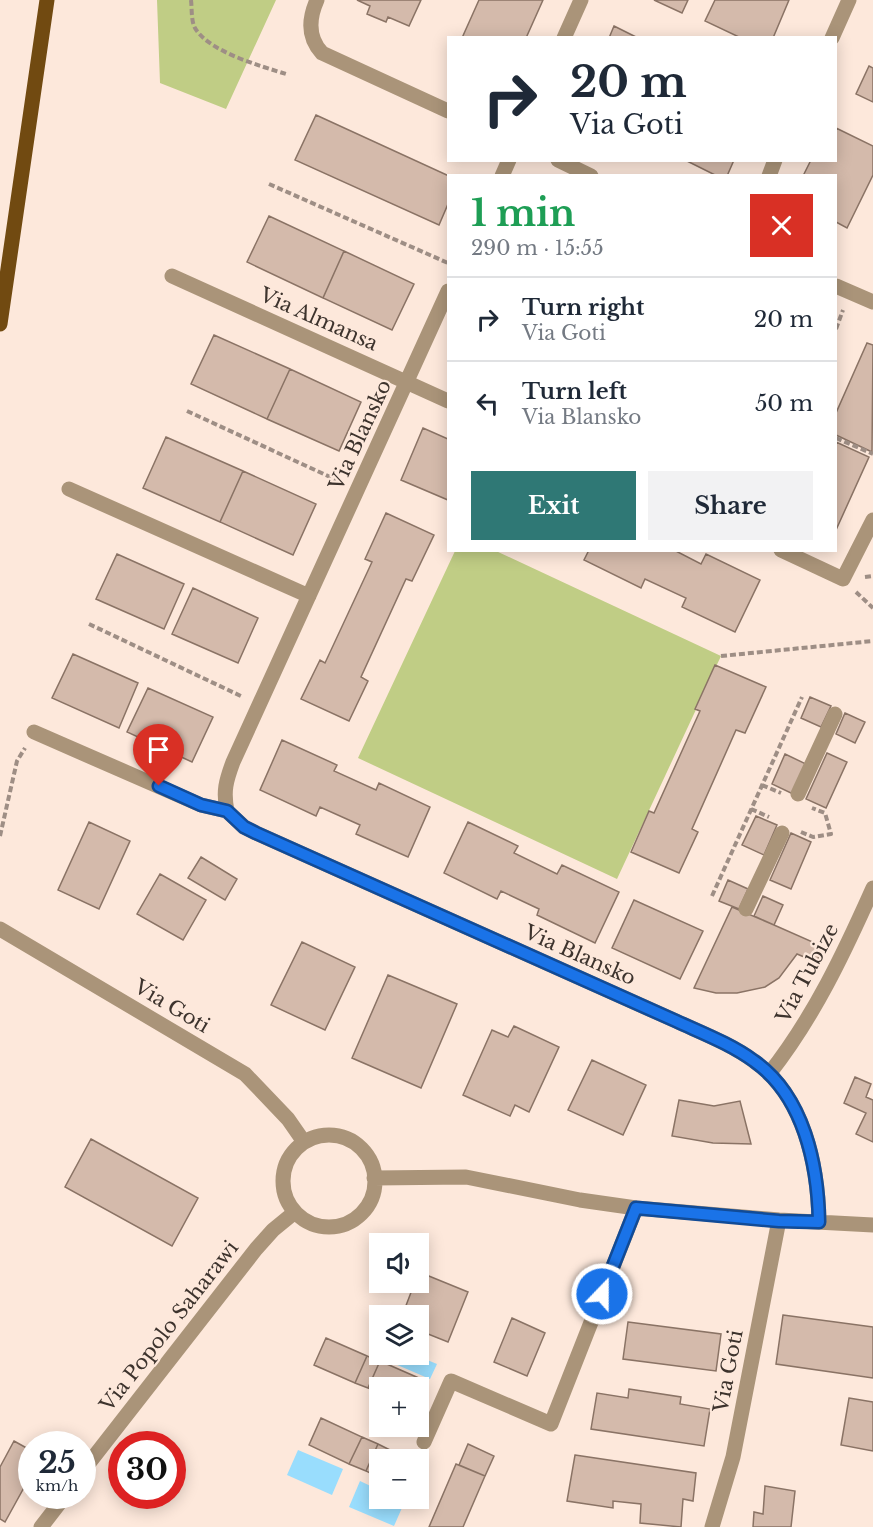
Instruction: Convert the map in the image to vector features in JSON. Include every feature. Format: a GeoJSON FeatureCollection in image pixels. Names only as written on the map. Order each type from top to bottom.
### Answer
{"type":"FeatureCollection","features":[{"type":"Feature","properties":{"kind":"main road"},"geometry":{"type":"LineString","coordinates":[[0,324],[46,0]]}},
{"type":"Feature","properties":{"kind":"street"},"geometry":{"type":"LineString","coordinates":[[317,0],[310,21],[310,32],[314,45],[322,53],[447,111]]}},
{"type":"Feature","properties":{"kind":"street"},"geometry":{"type":"LineString","coordinates":[[565,36],[581,0]]}},
{"type":"Feature","properties":{"kind":"street"},"geometry":{"type":"LineString","coordinates":[[833,36],[849,0]]}},
{"type":"Feature","properties":{"kind":"street"},"geometry":{"type":"LineString","coordinates":[[562,162],[587,174]]}},
{"type":"Feature","properties":{"kind":"street","name":"Via Almansa"},"geometry":{"type":"LineString","coordinates":[[172,276],[447,401]]}},
{"type":"Feature","properties":{"kind":"street"},"geometry":{"type":"LineString","coordinates":[[837,286],[873,302]]}},
{"type":"Feature","properties":{"kind":"street","name":"Via Blansko"},"geometry":{"type":"LineString","coordinates":[[227,811],[224,796],[227,780],[447,293]]}},
{"type":"Feature","properties":{"kind":"street"},"geometry":{"type":"LineString","coordinates":[[69,489],[309,596]]}},
{"type":"Feature","properties":{"kind":"street"},"geometry":{"type":"LineString","coordinates":[[785,552],[843,579],[873,520]]}},
{"type":"Feature","properties":{"kind":"street"},"geometry":{"type":"LineString","coordinates":[[798,794],[835,714]]}},
{"type":"Feature","properties":{"kind":"street","name":"Via Blansko"},"geometry":{"type":"LineString","coordinates":[[34,732],[201,805],[227,811],[244,827],[676,1021],[754,1061],[769,1074],[791,1103],[807,1140],[815,1170],[819,1222]]}},
{"type":"Feature","properties":{"kind":"street"},"geometry":{"type":"LineString","coordinates":[[746,909],[782,833]]}},
{"type":"Feature","properties":{"kind":"street","name":"Via Tubize"},"geometry":{"type":"LineString","coordinates":[[769,1074],[790,1048],[810,1015],[873,888]]}},
{"type":"Feature","properties":{"kind":"street","name":"Via Goti"},"geometry":{"type":"LineString","coordinates":[[0,928],[245,1074],[288,1119],[304,1142]]}},
{"type":"Feature","properties":{"kind":"street"},"geometry":{"type":"LineString","coordinates":[[327,1135],[349,1140],[359,1147],[367,1155],[374,1178],[374,1190],[366,1207],[352,1220],[328,1227],[304,1220],[287,1201],[283,1188],[283,1175],[290,1156],[304,1142],[327,1135]]}},
{"type":"Feature","properties":{"kind":"street"},"geometry":{"type":"LineString","coordinates":[[374,1178],[466,1178],[568,1198],[636,1208],[779,1221],[873,1225]]}},
{"type":"Feature","properties":{"kind":"street"},"geometry":{"type":"LineString","coordinates":[[424,1442],[451,1381],[550,1424],[636,1208]]}},
{"type":"Feature","properties":{"kind":"street","name":"Via Popolo Saharawi"},"geometry":{"type":"LineString","coordinates":[[96,1454],[256,1249],[273,1230],[295,1212]]}},
{"type":"Feature","properties":{"kind":"street","name":"Via Goti"},"geometry":{"type":"LineString","coordinates":[[712,1527],[733,1457],[779,1221]]}},
{"type":"Feature","properties":{"kind":"street"},"geometry":{"type":"LineString","coordinates":[[40,1527],[55,1509]]}},
{"type":"Feature","properties":{"kind":"path"},"geometry":{"type":"LineString","coordinates":[[191,0],[195,27],[211,44],[244,61],[286,74]]}},
{"type":"Feature","properties":{"kind":"path"},"geometry":{"type":"LineString","coordinates":[[269,184],[447,263]]}},
{"type":"Feature","properties":{"kind":"path"},"geometry":{"type":"LineString","coordinates":[[187,411],[358,490]]}},
{"type":"Feature","properties":{"kind":"path"},"geometry":{"type":"LineString","coordinates":[[837,438],[873,454]]}},
{"type":"Feature","properties":{"kind":"path"},"geometry":{"type":"LineString","coordinates":[[89,624],[260,704]]}},
{"type":"Feature","properties":{"kind":"path"},"geometry":{"type":"LineString","coordinates":[[722,656],[873,641]]}},
{"type":"Feature","properties":{"kind":"path"},"geometry":{"type":"LineString","coordinates":[[712,896],[802,697]]}},
{"type":"Feature","properties":{"kind":"path"},"geometry":{"type":"LineString","coordinates":[[0,836],[17,761],[34,732]]}},
{"type":"Feature","properties":{"kind":"green space"},"geometry":{"type":"Polygon","coordinates":[[[157,0],[276,0],[226,109],[160,83],[157,0]]]}},
{"type":"Feature","properties":{"kind":"green space"},"geometry":{"type":"Polygon","coordinates":[[[455,552],[498,552],[721,656],[617,879],[358,758],[455,552]]]}},
{"type":"Feature","properties":{"kind":"water"},"geometry":{"type":"Polygon","coordinates":[[[429,1361],[437,1364],[430,1379],[397,1365],[429,1365],[429,1361]]]}},
{"type":"Feature","properties":{"kind":"water"},"geometry":{"type":"Polygon","coordinates":[[[298,1450],[343,1469],[332,1495],[287,1475],[298,1450]]]}},
{"type":"Feature","properties":{"kind":"water"},"geometry":{"type":"Polygon","coordinates":[[[360,1481],[369,1485],[369,1509],[401,1509],[394,1526],[349,1507],[360,1481]]]}},
{"type":"Feature","properties":{"kind":"building"},"geometry":{"type":"Polygon","coordinates":[[[357,0],[421,0],[409,26],[388,17],[386,22],[367,14],[370,6],[357,0]]]}},
{"type":"Feature","properties":{"kind":"building"},"geometry":{"type":"Polygon","coordinates":[[[479,0],[543,0],[527,36],[463,36],[479,0]]]}},
{"type":"Feature","properties":{"kind":"building"},"geometry":{"type":"Polygon","coordinates":[[[654,0],[688,0],[682,13],[654,0]]]}},
{"type":"Feature","properties":{"kind":"building"},"geometry":{"type":"Polygon","coordinates":[[[715,0],[789,0],[774,36],[737,36],[705,21],[715,0]]]}},
{"type":"Feature","properties":{"kind":"building"},"geometry":{"type":"Polygon","coordinates":[[[614,26],[634,36],[610,36],[614,26]]]}},
{"type":"Feature","properties":{"kind":"building"},"geometry":{"type":"Polygon","coordinates":[[[869,66],[873,68],[873,102],[856,94],[869,66]]]}},
{"type":"Feature","properties":{"kind":"building"},"geometry":{"type":"Polygon","coordinates":[[[316,115],[447,175],[447,206],[439,225],[295,160],[316,115]]]}},
{"type":"Feature","properties":{"kind":"building"},"geometry":{"type":"Polygon","coordinates":[[[837,128],[873,146],[873,175],[847,228],[837,223],[837,174],[804,174],[810,162],[837,162],[837,128]]]}},
{"type":"Feature","properties":{"kind":"building"},"geometry":{"type":"Polygon","coordinates":[[[689,162],[733,162],[728,174],[713,174],[689,162]]]}},
{"type":"Feature","properties":{"kind":"building"},"geometry":{"type":"Polygon","coordinates":[[[269,216],[344,251],[323,298],[247,262],[269,216]]]}},
{"type":"Feature","properties":{"kind":"building"},"geometry":{"type":"Polygon","coordinates":[[[344,251],[414,284],[392,330],[323,298],[344,251]]]}},
{"type":"Feature","properties":{"kind":"building"},"geometry":{"type":"Polygon","coordinates":[[[214,335],[290,369],[267,419],[191,384],[214,335]]]}},
{"type":"Feature","properties":{"kind":"building"},"geometry":{"type":"Polygon","coordinates":[[[867,343],[873,345],[872,452],[837,435],[837,411],[867,343]]]}},
{"type":"Feature","properties":{"kind":"building"},"geometry":{"type":"Polygon","coordinates":[[[290,369],[361,402],[339,451],[267,419],[290,369]]]}},
{"type":"Feature","properties":{"kind":"building"},"geometry":{"type":"Polygon","coordinates":[[[423,428],[447,439],[447,500],[401,480],[423,428]]]}},
{"type":"Feature","properties":{"kind":"building"},"geometry":{"type":"Polygon","coordinates":[[[166,437],[243,471],[220,522],[143,488],[166,437]]]}},
{"type":"Feature","properties":{"kind":"building"},"geometry":{"type":"Polygon","coordinates":[[[837,442],[869,457],[837,528],[837,442]]]}},
{"type":"Feature","properties":{"kind":"building"},"geometry":{"type":"Polygon","coordinates":[[[243,471],[316,504],[293,555],[220,522],[243,471]]]}},
{"type":"Feature","properties":{"kind":"building"},"geometry":{"type":"Polygon","coordinates":[[[386,513],[434,535],[412,581],[406,579],[361,677],[368,681],[349,721],[301,699],[320,660],[325,663],[372,562],[365,559],[386,513]]]}},
{"type":"Feature","properties":{"kind":"building"},"geometry":{"type":"Polygon","coordinates":[[[588,552],[678,552],[701,564],[706,554],[760,580],[735,632],[682,607],[686,598],[645,579],[641,588],[584,560],[588,552]]]}},
{"type":"Feature","properties":{"kind":"building"},"geometry":{"type":"Polygon","coordinates":[[[117,554],[184,584],[164,629],[96,599],[117,554]]]}},
{"type":"Feature","properties":{"kind":"building"},"geometry":{"type":"Polygon","coordinates":[[[193,588],[258,618],[238,663],[172,634],[193,588]]]}},
{"type":"Feature","properties":{"kind":"building"},"geometry":{"type":"Polygon","coordinates":[[[73,654],[138,683],[119,728],[52,698],[73,654]]]}},
{"type":"Feature","properties":{"kind":"building"},"geometry":{"type":"Polygon","coordinates":[[[715,665],[766,687],[745,733],[736,730],[692,829],[698,832],[679,873],[631,852],[649,811],[654,813],[700,711],[695,709],[715,665]]]}},
{"type":"Feature","properties":{"kind":"building"},"geometry":{"type":"Polygon","coordinates":[[[148,688],[213,717],[192,762],[127,732],[148,688]]]}},
{"type":"Feature","properties":{"kind":"building"},"geometry":{"type":"Polygon","coordinates":[[[810,697],[831,706],[821,727],[801,718],[810,697]]]}},
{"type":"Feature","properties":{"kind":"building"},"geometry":{"type":"Polygon","coordinates":[[[845,713],[865,722],[855,743],[836,734],[845,713]]]}},
{"type":"Feature","properties":{"kind":"building"},"geometry":{"type":"Polygon","coordinates":[[[282,740],[337,765],[334,771],[376,790],[379,783],[430,807],[408,857],[356,834],[360,825],[320,807],[316,816],[260,790],[282,740]]]}},
{"type":"Feature","properties":{"kind":"building"},"geometry":{"type":"Polygon","coordinates":[[[827,753],[847,762],[826,808],[806,799],[827,753]]]}},
{"type":"Feature","properties":{"kind":"building"},"geometry":{"type":"Polygon","coordinates":[[[785,754],[806,764],[793,794],[772,784],[785,754]]]}},
{"type":"Feature","properties":{"kind":"building"},"geometry":{"type":"Polygon","coordinates":[[[756,816],[777,825],[764,855],[742,845],[756,816]]]}},
{"type":"Feature","properties":{"kind":"building"},"geometry":{"type":"Polygon","coordinates":[[[89,822],[130,841],[99,909],[58,890],[89,822]]]}},
{"type":"Feature","properties":{"kind":"building"},"geometry":{"type":"Polygon","coordinates":[[[468,822],[518,846],[514,853],[557,874],[562,865],[619,892],[595,943],[537,915],[539,909],[501,891],[497,899],[444,873],[468,822]]]}},
{"type":"Feature","properties":{"kind":"building"},"geometry":{"type":"Polygon","coordinates":[[[791,833],[811,842],[791,889],[770,880],[791,833]]]}},
{"type":"Feature","properties":{"kind":"building"},"geometry":{"type":"Polygon","coordinates":[[[201,857],[237,879],[225,900],[188,878],[201,857]]]}},
{"type":"Feature","properties":{"kind":"building"},"geometry":{"type":"Polygon","coordinates":[[[160,874],[206,900],[183,940],[137,914],[160,874]]]}},
{"type":"Feature","properties":{"kind":"building"},"geometry":{"type":"Polygon","coordinates":[[[728,880],[748,889],[739,909],[719,901],[728,880]]]}},
{"type":"Feature","properties":{"kind":"building"},"geometry":{"type":"Polygon","coordinates":[[[763,896],[783,905],[774,925],[754,916],[763,896]]]}},
{"type":"Feature","properties":{"kind":"building"},"geometry":{"type":"Polygon","coordinates":[[[634,900],[703,931],[680,979],[612,948],[634,900]]]}},
{"type":"Feature","properties":{"kind":"building"},"geometry":{"type":"Polygon","coordinates":[[[732,907],[824,947],[816,962],[797,954],[779,978],[765,987],[737,993],[716,993],[694,988],[732,907]]]}},
{"type":"Feature","properties":{"kind":"building"},"geometry":{"type":"Polygon","coordinates":[[[302,942],[355,967],[325,1030],[271,1005],[302,942]]]}},
{"type":"Feature","properties":{"kind":"building"},"geometry":{"type":"Polygon","coordinates":[[[388,975],[457,1004],[421,1088],[352,1058],[388,975]]]}},
{"type":"Feature","properties":{"kind":"building"},"geometry":{"type":"Polygon","coordinates":[[[514,1026],[559,1047],[529,1112],[515,1105],[510,1116],[463,1095],[492,1030],[508,1037],[514,1026]]]}},
{"type":"Feature","properties":{"kind":"building"},"geometry":{"type":"Polygon","coordinates":[[[592,1060],[646,1085],[623,1135],[568,1110],[592,1060]]]}},
{"type":"Feature","properties":{"kind":"building"},"geometry":{"type":"Polygon","coordinates":[[[855,1077],[871,1084],[866,1097],[873,1100],[873,1142],[856,1134],[866,1113],[844,1103],[855,1077]]]}},
{"type":"Feature","properties":{"kind":"building"},"geometry":{"type":"Polygon","coordinates":[[[679,1100],[714,1106],[740,1101],[751,1144],[713,1143],[672,1136],[679,1100]]]}},
{"type":"Feature","properties":{"kind":"building"},"geometry":{"type":"Polygon","coordinates":[[[91,1139],[198,1198],[172,1246],[65,1187],[91,1139]]]}},
{"type":"Feature","properties":{"kind":"building"},"geometry":{"type":"Polygon","coordinates":[[[429,1276],[468,1292],[448,1342],[429,1334],[429,1305],[406,1305],[411,1293],[429,1293],[429,1276]]]}},
{"type":"Feature","properties":{"kind":"building"},"geometry":{"type":"Polygon","coordinates":[[[783,1315],[873,1327],[873,1378],[776,1364],[783,1315]]]}},
{"type":"Feature","properties":{"kind":"building"},"geometry":{"type":"Polygon","coordinates":[[[512,1318],[545,1333],[527,1376],[494,1362],[512,1318]]]}},
{"type":"Feature","properties":{"kind":"building"},"geometry":{"type":"Polygon","coordinates":[[[628,1322],[721,1334],[716,1371],[623,1359],[628,1322]]]}},
{"type":"Feature","properties":{"kind":"building"},"geometry":{"type":"Polygon","coordinates":[[[326,1338],[367,1356],[355,1383],[314,1365],[326,1338]]]}},
{"type":"Feature","properties":{"kind":"building"},"geometry":{"type":"Polygon","coordinates":[[[367,1356],[369,1357],[369,1365],[378,1365],[373,1377],[369,1377],[368,1388],[355,1383],[367,1356]]]}},
{"type":"Feature","properties":{"kind":"building"},"geometry":{"type":"Polygon","coordinates":[[[378,1365],[389,1365],[416,1377],[373,1377],[378,1365]]]}},
{"type":"Feature","properties":{"kind":"building"},"geometry":{"type":"Polygon","coordinates":[[[629,1389],[681,1397],[680,1404],[710,1409],[704,1446],[591,1429],[597,1393],[628,1398],[629,1389]]]}},
{"type":"Feature","properties":{"kind":"building"},"geometry":{"type":"Polygon","coordinates":[[[849,1398],[873,1402],[873,1451],[841,1445],[849,1398]]]}},
{"type":"Feature","properties":{"kind":"building"},"geometry":{"type":"Polygon","coordinates":[[[321,1418],[362,1437],[349,1464],[309,1445],[321,1418]]]}},
{"type":"Feature","properties":{"kind":"building"},"geometry":{"type":"Polygon","coordinates":[[[362,1437],[378,1444],[376,1449],[369,1449],[369,1464],[366,1471],[349,1464],[362,1437]]]}},
{"type":"Feature","properties":{"kind":"building"},"geometry":{"type":"Polygon","coordinates":[[[14,1441],[18,1443],[18,1498],[5,1522],[0,1519],[0,1467],[14,1441]]]}},
{"type":"Feature","properties":{"kind":"building"},"geometry":{"type":"Polygon","coordinates":[[[378,1444],[389,1449],[376,1449],[378,1444]]]}},
{"type":"Feature","properties":{"kind":"building"},"geometry":{"type":"Polygon","coordinates":[[[468,1444],[494,1456],[485,1476],[459,1465],[468,1444]]]}},
{"type":"Feature","properties":{"kind":"building"},"geometry":{"type":"Polygon","coordinates":[[[575,1455],[696,1473],[693,1501],[683,1499],[681,1527],[640,1523],[641,1504],[613,1501],[613,1508],[567,1501],[575,1455]]]}},
{"type":"Feature","properties":{"kind":"building"},"geometry":{"type":"Polygon","coordinates":[[[456,1464],[485,1476],[463,1527],[429,1527],[456,1464]]]}},
{"type":"Feature","properties":{"kind":"building"},"geometry":{"type":"Polygon","coordinates":[[[765,1486],[795,1491],[791,1527],[753,1527],[754,1512],[763,1514],[765,1486]]]}},
{"type":"Feature","properties":{"kind":"route"},"geometry":{"type":"LineString","coordinates":[[159,786],[201,805],[227,811],[244,827],[256,833],[730,1047],[754,1061],[782,1088],[807,1140],[819,1195],[819,1222],[779,1221],[636,1208],[602,1294]]}}]}
